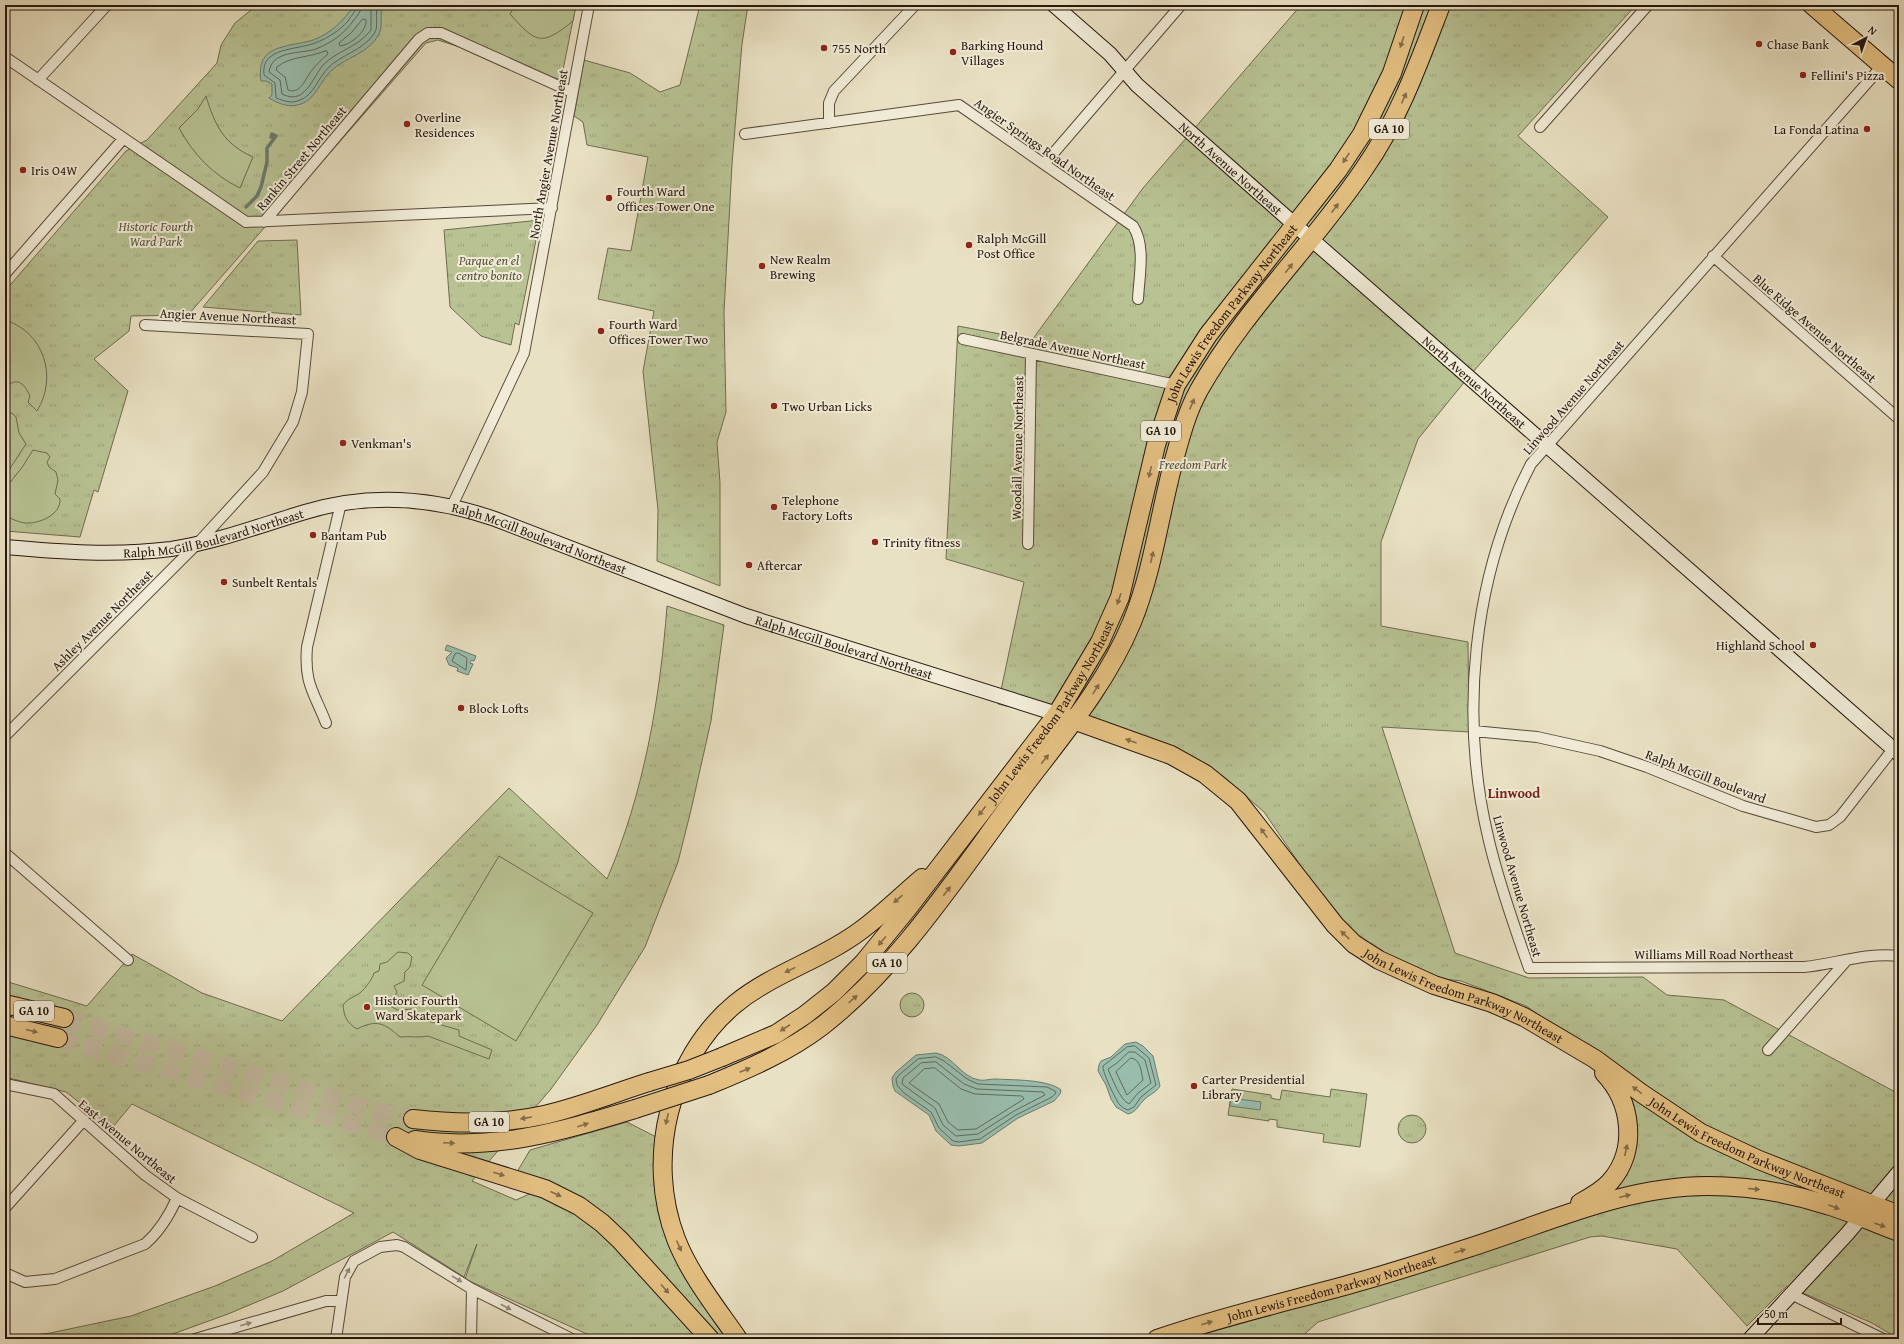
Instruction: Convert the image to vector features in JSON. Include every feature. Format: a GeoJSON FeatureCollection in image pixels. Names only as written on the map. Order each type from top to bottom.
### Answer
{"type":"FeatureCollection","features":[{"type":"Feature","properties":{"kind":"highway","name":"John Lewis Freedom Parkway Northeast"},"geometry":{"type":"LineString","coordinates":[[413,1119],[475,1123],[515,1120],[564,1109],[689,1070],[776,1034],[834,992],[882,940],[1057,714],[1100,642],[1120,597],[1156,445],[1176,385],[1208,335],[1338,170],[1371,118],[1392,73],[1415,5]]}},
{"type":"Feature","properties":{"kind":"highway","name":"John Lewis Freedom Parkway Northeast"},"geometry":{"type":"LineString","coordinates":[[710,1339],[632,1252],[602,1223],[579,1206],[562,1196],[519,1180],[420,1150],[396,1137],[451,1143],[491,1143],[546,1135],[635,1109],[751,1068],[821,1027],[869,984],[940,901],[1096,690],[1121,646],[1142,597],[1171,468],[1184,425],[1193,402],[1235,336],[1364,170],[1384,138],[1403,99],[1441,5]]}},
{"type":"Feature","properties":{"kind":"highway"},"geometry":{"type":"LineString","coordinates":[[1812,5],[1899,80]]}},
{"type":"Feature","properties":{"kind":"highway"},"geometry":{"type":"LineString","coordinates":[[1057,714],[1074,721]]}},
{"type":"Feature","properties":{"kind":"highway","name":"John Lewis Freedom Parkway Northeast"},"geometry":{"type":"LineString","coordinates":[[1074,721],[1170,755],[1205,774],[1238,801],[1335,925],[1354,944],[1379,960],[1434,985],[1492,1003],[1524,1017],[1568,1042],[1701,1133],[1759,1160],[1872,1203],[1899,1215]]}},
{"type":"Feature","properties":{"kind":"highway"},"geometry":{"type":"LineString","coordinates":[[738,1339],[690,1268],[676,1239],[667,1209],[663,1181],[662,1149],[667,1119],[679,1084],[698,1046],[734,1005],[768,982],[860,932],[948,855]]}},
{"type":"Feature","properties":{"kind":"highway","name":"GA 10"},"geometry":{"type":"LineString","coordinates":[[5,1004],[64,1018]]}},
{"type":"Feature","properties":{"kind":"highway","name":"GA 10"},"geometry":{"type":"LineString","coordinates":[[5,1025],[58,1038]]}},
{"type":"Feature","properties":{"kind":"highway"},"geometry":{"type":"LineString","coordinates":[[1548,1220],[1595,1195],[1604,1188],[1620,1167],[1628,1142],[1627,1113],[1619,1093],[1604,1072],[1568,1042]]}},
{"type":"Feature","properties":{"kind":"highway","name":"John Lewis Freedom Parkway Northeast"},"geometry":{"type":"LineString","coordinates":[[1157,1339],[1234,1315],[1353,1284],[1464,1250],[1548,1220],[1638,1193],[1705,1186],[1765,1190],[1792,1195],[1831,1206],[1899,1232]]}},
{"type":"Feature","properties":{"kind":"main road","name":"North Avenue Northeast"},"geometry":{"type":"LineString","coordinates":[[1054,5],[1110,54],[1137,84],[1294,224],[1896,751]]}},
{"type":"Feature","properties":{"kind":"main road","name":"Ralph McGill Boulevard Northeast"},"geometry":{"type":"LineString","coordinates":[[5,547],[64,553],[117,554],[172,549],[224,538],[307,511],[341,503],[404,499],[452,506],[495,519],[746,616],[1057,714]]}},
{"type":"Feature","properties":{"kind":"main road"},"geometry":{"type":"LineString","coordinates":[[1750,1339],[1793,1295],[1861,1218],[1899,1172]]}},
{"type":"Feature","properties":{"kind":"street"},"geometry":{"type":"LineString","coordinates":[[38,80],[107,5]]}},
{"type":"Feature","properties":{"kind":"street","name":"North Angier Avenue Northeast"},"geometry":{"type":"LineString","coordinates":[[452,506],[524,354],[589,5]]}},
{"type":"Feature","properties":{"kind":"street"},"geometry":{"type":"LineString","coordinates":[[829,122],[829,103],[834,91],[915,5]]}},
{"type":"Feature","properties":{"kind":"street"},"geometry":{"type":"LineString","coordinates":[[1045,163],[1181,5]]}},
{"type":"Feature","properties":{"kind":"street"},"geometry":{"type":"LineString","coordinates":[[1540,127],[1648,5]]}},
{"type":"Feature","properties":{"kind":"street","name":"Rankin Street Northeast"},"geometry":{"type":"LineString","coordinates":[[5,57],[242,220],[251,222],[264,222],[419,39],[428,33],[441,33],[572,92]]}},
{"type":"Feature","properties":{"kind":"street","name":"Linwood Avenue Northeast"},"geometry":{"type":"LineString","coordinates":[[1528,968],[1489,841],[1479,786],[1474,731],[1474,689],[1477,648],[1483,608],[1498,544],[1519,488],[1531,464],[1546,446],[1882,66]]}},
{"type":"Feature","properties":{"kind":"street","name":"Angier Springs Road Northeast"},"geometry":{"type":"LineString","coordinates":[[745,134],[959,105],[1045,163],[1133,226],[1137,232],[1140,247],[1138,299]]}},
{"type":"Feature","properties":{"kind":"street"},"geometry":{"type":"LineString","coordinates":[[5,274],[123,139]]}},
{"type":"Feature","properties":{"kind":"street"},"geometry":{"type":"LineString","coordinates":[[264,222],[552,208]]}},
{"type":"Feature","properties":{"kind":"street","name":"Blue Ridge Avenue Northeast"},"geometry":{"type":"LineString","coordinates":[[1713,256],[1899,419]]}},
{"type":"Feature","properties":{"kind":"street","name":"Angier Avenue Northeast"},"geometry":{"type":"LineString","coordinates":[[145,325],[308,334]]}},
{"type":"Feature","properties":{"kind":"street","name":"Ashley Avenue Northeast"},"geometry":{"type":"LineString","coordinates":[[5,736],[198,543],[263,472],[293,422],[300,399],[308,334]]}},
{"type":"Feature","properties":{"kind":"street","name":"Belgrade Avenue Northeast"},"geometry":{"type":"LineString","coordinates":[[963,339],[1176,385]]}},
{"type":"Feature","properties":{"kind":"street","name":"Woodall Avenue Northeast"},"geometry":{"type":"LineString","coordinates":[[1028,544],[1031,354]]}},
{"type":"Feature","properties":{"kind":"street"},"geometry":{"type":"LineString","coordinates":[[326,723],[310,688],[305,668],[307,647],[341,503]]}},
{"type":"Feature","properties":{"kind":"street","name":"Ralph McGill Boulevard"},"geometry":{"type":"LineString","coordinates":[[1474,731],[1538,737],[1600,752],[1647,767],[1743,806],[1816,827],[1829,825],[1840,818],[1896,751]]}},
{"type":"Feature","properties":{"kind":"street"},"geometry":{"type":"LineString","coordinates":[[5,853],[128,960]]}},
{"type":"Feature","properties":{"kind":"street","name":"Williams Mill Road Northeast"},"geometry":{"type":"LineString","coordinates":[[1528,968],[1804,967],[1846,961],[1862,957],[1899,956]]}},
{"type":"Feature","properties":{"kind":"street"},"geometry":{"type":"LineString","coordinates":[[1768,1050],[1846,961]]}},
{"type":"Feature","properties":{"kind":"street","name":"East Avenue Northeast"},"geometry":{"type":"LineString","coordinates":[[5,1084],[54,1094],[145,1175],[177,1198],[252,1237]]}},
{"type":"Feature","properties":{"kind":"street"},"geometry":{"type":"LineString","coordinates":[[5,1208],[84,1120]]}},
{"type":"Feature","properties":{"kind":"street"},"geometry":{"type":"LineString","coordinates":[[5,1273],[25,1282],[55,1279],[145,1244],[155,1236],[166,1221],[177,1198]]}},
{"type":"Feature","properties":{"kind":"street"},"geometry":{"type":"LineString","coordinates":[[336,1339],[344,1276],[354,1261],[380,1247],[397,1245],[404,1247],[472,1289],[572,1339]]}},
{"type":"Feature","properties":{"kind":"street"},"geometry":{"type":"LineString","coordinates":[[471,1339],[472,1289]]}},
{"type":"Feature","properties":{"kind":"street"},"geometry":{"type":"LineString","coordinates":[[1793,1295],[1884,1339]]}},
{"type":"Feature","properties":{"kind":"street"},"geometry":{"type":"LineString","coordinates":[[195,1339],[326,1301],[340,1301]]}},
{"type":"Feature","properties":{"kind":"green space","name":"Historic Fourth Ward Park"},"geometry":{"type":"Polygon","coordinates":[[[257,5],[576,5],[561,80],[438,40],[426,43],[188,315],[131,316],[129,331],[94,359],[128,391],[98,492],[94,490],[80,537],[5,531],[5,291],[126,151],[147,140],[217,63],[221,45],[235,23],[257,5]]]}},
{"type":"Feature","properties":{"kind":"green space"},"geometry":{"type":"Polygon","coordinates":[[[515,5],[576,5],[573,21],[553,35],[546,38],[539,38],[526,31],[510,14],[515,5]]]}},
{"type":"Feature","properties":{"kind":"green space"},"geometry":{"type":"Polygon","coordinates":[[[700,5],[748,5],[742,44],[732,164],[724,312],[726,412],[717,442],[720,483],[720,586],[657,561],[658,510],[643,371],[654,311],[598,299],[608,248],[631,251],[648,157],[587,145],[583,122],[574,116],[584,60],[630,73],[660,92],[680,85],[700,5]]]}},
{"type":"Feature","properties":{"kind":"green space","name":"Freedom Park"},"geometry":{"type":"Polygon","coordinates":[[[1301,5],[1636,5],[1518,136],[1608,217],[1466,380],[1418,439],[1381,542],[1381,626],[1468,642],[1469,732],[1382,727],[1455,953],[1529,978],[1643,977],[1667,995],[1724,1000],[1899,1094],[1899,1331],[1894,1336],[1872,1323],[1787,1286],[1747,1326],[1677,1249],[1602,1236],[1590,1237],[1318,1322],[1299,1339],[1177,1339],[1542,1227],[1625,1170],[1618,1069],[1526,1006],[1461,981],[1444,979],[1371,949],[1329,907],[1264,812],[1223,776],[1168,745],[998,704],[1024,582],[946,559],[958,326],[1032,340],[1143,188],[1301,5]]]}},
{"type":"Feature","properties":{"kind":"green space"},"geometry":{"type":"Polygon","coordinates":[[[206,96],[213,116],[222,133],[235,146],[253,157],[240,188],[221,177],[205,163],[191,147],[179,128],[198,109],[206,96]]]}},
{"type":"Feature","properties":{"kind":"green space","name":"Parque en el centro bonito"},"geometry":{"type":"Polygon","coordinates":[[[540,220],[519,325],[515,323],[511,345],[481,336],[450,307],[444,230],[540,220]]]}},
{"type":"Feature","properties":{"kind":"green space"},"geometry":{"type":"Polygon","coordinates":[[[297,240],[301,315],[203,307],[258,241],[297,240]]]}},
{"type":"Feature","properties":{"kind":"green space"},"geometry":{"type":"Polygon","coordinates":[[[5,320],[18,326],[29,334],[38,345],[44,357],[46,384],[43,398],[37,411],[28,402],[30,396],[22,384],[19,382],[14,382],[5,387],[5,320]]]}},
{"type":"Feature","properties":{"kind":"green space"},"geometry":{"type":"Polygon","coordinates":[[[5,413],[12,413],[16,417],[19,433],[26,444],[5,476],[5,413]]]}},
{"type":"Feature","properties":{"kind":"green space"},"geometry":{"type":"Polygon","coordinates":[[[33,450],[47,453],[50,457],[47,462],[49,467],[56,472],[58,480],[55,494],[60,499],[57,510],[53,514],[37,522],[25,523],[5,515],[5,489],[23,466],[33,450]]]}},
{"type":"Feature","properties":{"kind":"green space"},"geometry":{"type":"Polygon","coordinates":[[[667,606],[724,625],[711,721],[678,862],[645,947],[597,1025],[551,1089],[472,1181],[516,1200],[534,1192],[575,1211],[600,1228],[704,1339],[598,1339],[465,1279],[477,1244],[464,1277],[393,1232],[283,1291],[228,1314],[159,1339],[5,1339],[50,1333],[131,1316],[215,1286],[272,1261],[354,1213],[132,1104],[112,1128],[66,1092],[5,1077],[5,981],[87,1006],[132,954],[202,993],[282,1021],[509,788],[607,879],[631,813],[648,745],[660,676],[667,606]]]}},
{"type":"Feature","properties":{"kind":"green space"},"geometry":{"type":"Polygon","coordinates":[[[499,856],[593,913],[516,1041],[422,985],[499,856]]]}},
{"type":"Feature","properties":{"kind":"green space","name":"Historic Fourth Ward Skatepark"},"geometry":{"type":"Polygon","coordinates":[[[398,952],[408,953],[412,957],[410,967],[405,972],[404,981],[394,986],[397,992],[395,996],[390,998],[388,1005],[398,1010],[412,1009],[421,1019],[459,1030],[459,1036],[492,1050],[489,1059],[428,1036],[400,1037],[389,1028],[380,1024],[370,1024],[357,1029],[348,1022],[344,1013],[343,1005],[365,988],[374,973],[379,971],[380,964],[387,962],[398,952]]]}},
{"type":"Feature","properties":{"kind":"green space"},"geometry":{"type":"Polygon","coordinates":[[[912,993],[920,997],[924,1005],[920,1013],[912,1017],[904,1013],[900,1005],[904,997],[912,993]]]}},
{"type":"Feature","properties":{"kind":"green space"},"geometry":{"type":"Polygon","coordinates":[[[1232,1089],[1271,1095],[1271,1098],[1280,1100],[1282,1090],[1330,1097],[1331,1089],[1367,1094],[1360,1147],[1323,1142],[1324,1134],[1277,1127],[1277,1120],[1269,1119],[1269,1121],[1228,1115],[1232,1089]]]}},
{"type":"Feature","properties":{"kind":"green space"},"geometry":{"type":"Polygon","coordinates":[[[1412,1115],[1422,1119],[1426,1129],[1422,1139],[1412,1143],[1402,1139],[1398,1129],[1402,1119],[1412,1115]]]}},
{"type":"Feature","properties":{"kind":"green space"},"geometry":{"type":"Polygon","coordinates":[[[627,1122],[660,1139],[663,1210],[734,1339],[717,1339],[640,1255],[517,1172],[530,1150],[627,1122]]]}},
{"type":"Feature","properties":{"kind":"water"},"geometry":{"type":"Polygon","coordinates":[[[354,5],[384,5],[381,12],[381,27],[375,41],[363,51],[343,62],[331,71],[314,94],[306,102],[292,106],[280,104],[269,98],[272,95],[272,84],[266,81],[261,81],[260,69],[263,60],[268,53],[284,46],[313,40],[331,31],[341,22],[354,5]]]}},
{"type":"Feature","properties":{"kind":"water"},"geometry":{"type":"Polygon","coordinates":[[[447,645],[476,656],[474,661],[471,660],[470,663],[473,664],[468,675],[457,671],[458,668],[449,665],[446,658],[452,652],[445,650],[447,645]]]}},
{"type":"Feature","properties":{"kind":"water"},"geometry":{"type":"Polygon","coordinates":[[[1136,1042],[1143,1046],[1153,1056],[1160,1086],[1135,1110],[1128,1114],[1116,1107],[1098,1071],[1101,1061],[1111,1057],[1125,1044],[1136,1042]]]}},
{"type":"Feature","properties":{"kind":"water"},"geometry":{"type":"Polygon","coordinates":[[[936,1053],[947,1058],[967,1075],[973,1078],[981,1080],[995,1079],[1039,1082],[1055,1086],[1061,1090],[1060,1094],[1054,1101],[1018,1118],[982,1143],[959,1146],[951,1145],[936,1131],[929,1115],[895,1091],[893,1086],[892,1078],[896,1072],[916,1055],[936,1053]]]}},
{"type":"Feature","properties":{"kind":"water"},"geometry":{"type":"Polygon","coordinates":[[[1231,1098],[1261,1102],[1260,1110],[1230,1106],[1231,1098]]]}},
{"type":"Feature","properties":{"kind":"waterway"},"geometry":{"type":"LineString","coordinates":[[246,207],[257,196],[261,187],[267,162],[267,148],[276,136],[272,134],[271,137],[272,136]]}},
{"type":"Feature","properties":{"kind":"tunnel"},"geometry":{"type":"LineString","coordinates":[[64,1018],[384,1113],[413,1119]]}},
{"type":"Feature","properties":{"kind":"tunnel"},"geometry":{"type":"LineString","coordinates":[[58,1038],[396,1137]]}},
{"type":"Feature","properties":{"kind":"place","name":"Chase Bank"},"geometry":{"type":"Point","coordinates":[1759,44]}},
{"type":"Feature","properties":{"kind":"place","name":"755 North"},"geometry":{"type":"Point","coordinates":[824,48]}},
{"type":"Feature","properties":{"kind":"place","name":"Barking Hound Villages"},"geometry":{"type":"Point","coordinates":[953,52]}},
{"type":"Feature","properties":{"kind":"place","name":"Fellini's Pizza"},"geometry":{"type":"Point","coordinates":[1803,75]}},
{"type":"Feature","properties":{"kind":"place","name":"Overline Residences"},"geometry":{"type":"Point","coordinates":[407,124]}},
{"type":"Feature","properties":{"kind":"place","name":"La Fonda Latina"},"geometry":{"type":"Point","coordinates":[1867,129]}},
{"type":"Feature","properties":{"kind":"place","name":"Iris O4W"},"geometry":{"type":"Point","coordinates":[23,170]}},
{"type":"Feature","properties":{"kind":"place","name":"Fourth Ward Offices Tower One"},"geometry":{"type":"Point","coordinates":[609,198]}},
{"type":"Feature","properties":{"kind":"place","name":"Ralph McGill Post Office"},"geometry":{"type":"Point","coordinates":[969,245]}},
{"type":"Feature","properties":{"kind":"place","name":"New Realm Brewing"},"geometry":{"type":"Point","coordinates":[762,266]}},
{"type":"Feature","properties":{"kind":"place","name":"Fourth Ward Offices Tower Two"},"geometry":{"type":"Point","coordinates":[601,331]}},
{"type":"Feature","properties":{"kind":"place","name":"Two Urban Licks"},"geometry":{"type":"Point","coordinates":[774,406]}},
{"type":"Feature","properties":{"kind":"place","name":"Venkman's"},"geometry":{"type":"Point","coordinates":[343,443]}},
{"type":"Feature","properties":{"kind":"place","name":"Telephone Factory Lofts"},"geometry":{"type":"Point","coordinates":[774,507]}},
{"type":"Feature","properties":{"kind":"place","name":"Bantam Pub"},"geometry":{"type":"Point","coordinates":[313,535]}},
{"type":"Feature","properties":{"kind":"place","name":"Trinity fitness"},"geometry":{"type":"Point","coordinates":[875,542]}},
{"type":"Feature","properties":{"kind":"place","name":"Aftercar"},"geometry":{"type":"Point","coordinates":[749,565]}},
{"type":"Feature","properties":{"kind":"place","name":"Sunbelt Rentals"},"geometry":{"type":"Point","coordinates":[224,582]}},
{"type":"Feature","properties":{"kind":"place","name":"Highland School"},"geometry":{"type":"Point","coordinates":[1813,645]}},
{"type":"Feature","properties":{"kind":"place","name":"Block Lofts"},"geometry":{"type":"Point","coordinates":[461,708]}},
{"type":"Feature","properties":{"kind":"place","name":"Historic Fourth Ward Skatepark"},"geometry":{"type":"Point","coordinates":[367,1007]}},
{"type":"Feature","properties":{"kind":"place","name":"Carter Presidential Library"},"geometry":{"type":"Point","coordinates":[1194,1086]}},
{"type":"Feature","properties":{"kind":"district","name":"Linwood"},"geometry":{"type":"Point","coordinates":[1514,793]}}]}
